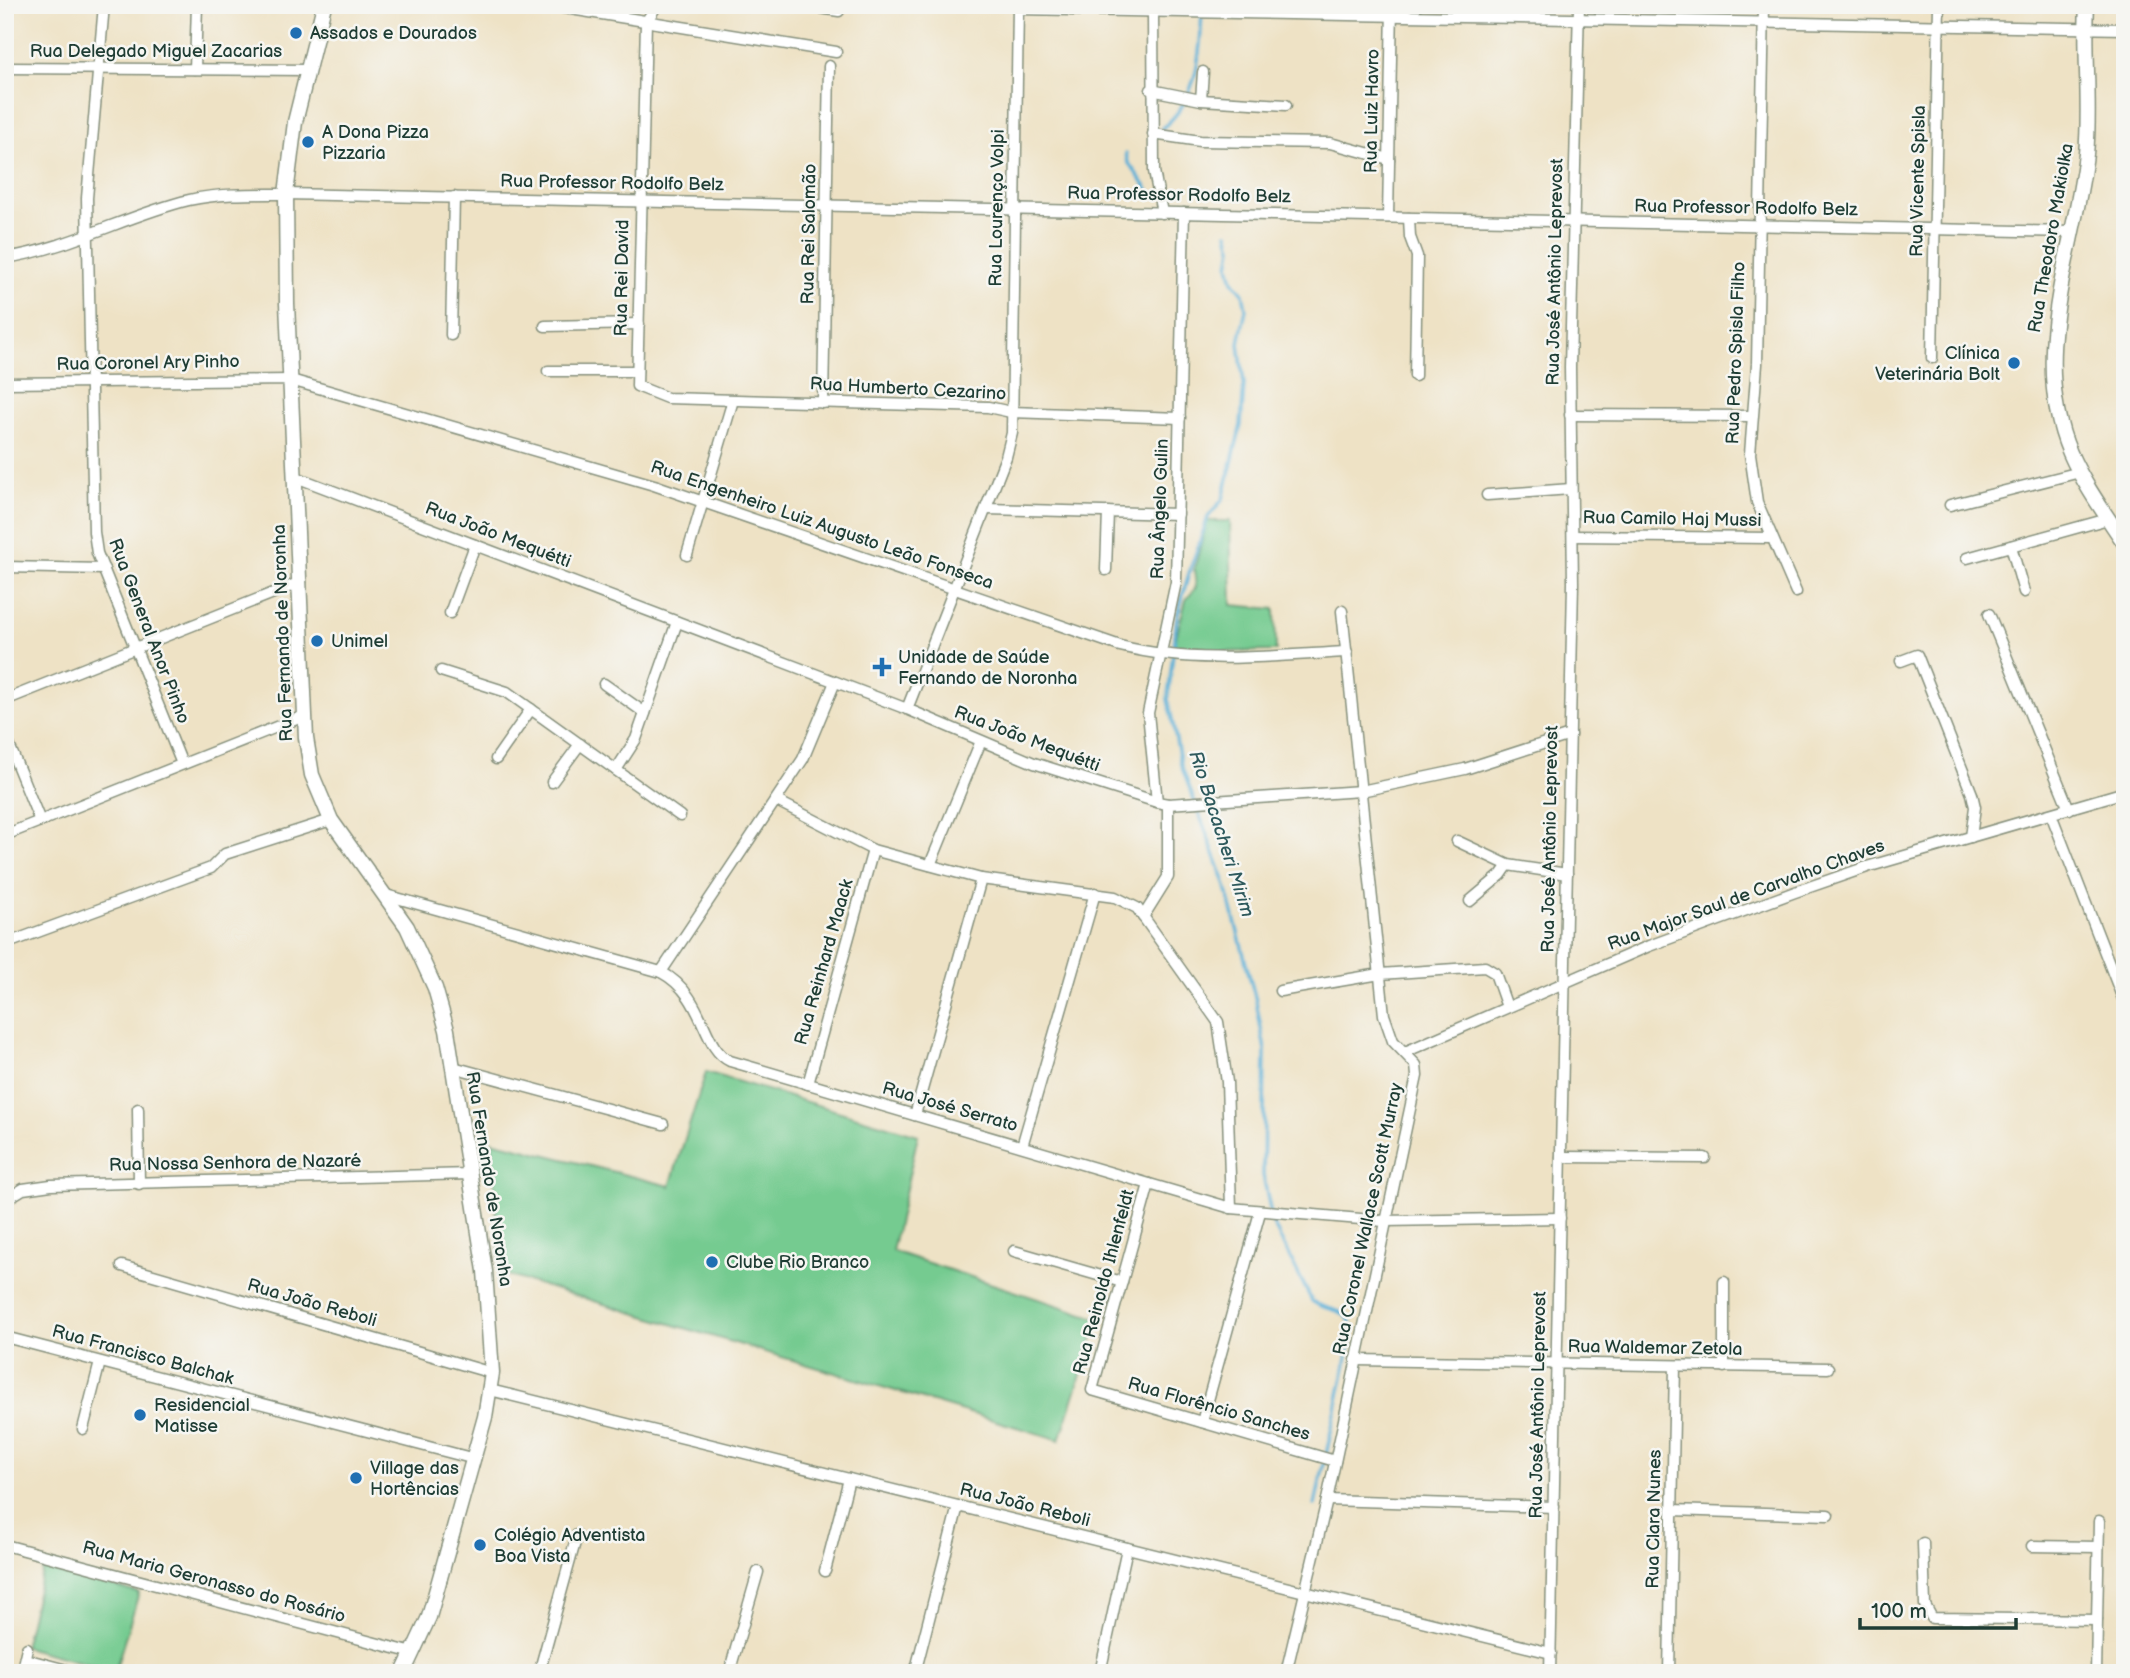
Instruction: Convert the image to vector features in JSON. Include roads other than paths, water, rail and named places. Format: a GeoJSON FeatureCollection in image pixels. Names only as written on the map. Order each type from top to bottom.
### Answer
{"type":"FeatureCollection","features":[{"type":"Feature","properties":{"kind":"main road","name":"Rua Fernando de Noronha"},"geometry":{"type":"LineString","coordinates":[[324,5],[295,122],[286,194],[304,716],[312,775],[331,820],[386,895],[426,964],[442,1010],[485,1271],[492,1373],[475,1459],[432,1606],[414,1653],[403,1673]]}},
{"type":"Feature","properties":{"kind":"main road","name":"Rua Theodoro Makiolka"},"geometry":{"type":"LineString","coordinates":[[2087,5],[2087,140],[2055,313],[2052,356],[2058,412],[2066,442],[2080,472],[2125,544]]}},
{"type":"Feature","properties":{"kind":"street","name":"Rua General Anor Pinho"},"geometry":{"type":"LineString","coordinates":[[104,5],[89,166],[94,532],[104,569],[182,764]]}},
{"type":"Feature","properties":{"kind":"street"},"geometry":{"type":"LineString","coordinates":[[195,69],[197,5]]}},
{"type":"Feature","properties":{"kind":"street"},"geometry":{"type":"LineString","coordinates":[[546,5],[836,52]]}},
{"type":"Feature","properties":{"kind":"street"},"geometry":{"type":"LineString","coordinates":[[646,22],[657,5]]}},
{"type":"Feature","properties":{"kind":"street"},"geometry":{"type":"LineString","coordinates":[[801,5],[839,11]]}},
{"type":"Feature","properties":{"kind":"street","name":"Rua José Antônio Leprevost"},"geometry":{"type":"LineString","coordinates":[[1550,1673],[1570,736],[1573,536],[1570,415],[1579,5]]}},
{"type":"Feature","properties":{"kind":"street","name":"Rua Pedro Spisla Filho"},"geometry":{"type":"LineString","coordinates":[[1764,5],[1757,365],[1750,454],[1754,490],[1771,538],[1796,592]]}},
{"type":"Feature","properties":{"kind":"street","name":"Rua Vicente Spisla"},"geometry":{"type":"LineString","coordinates":[[1932,358],[1939,5]]}},
{"type":"Feature","properties":{"kind":"street"},"geometry":{"type":"LineString","coordinates":[[1018,7],[1137,9],[1153,12],[1392,10],[1578,19],[2125,29]]}},
{"type":"Feature","properties":{"kind":"street","name":"Rua Lourenço Volpi"},"geometry":{"type":"LineString","coordinates":[[907,709],[1010,444],[1018,7]]}},
{"type":"Feature","properties":{"kind":"street","name":"Rua Luiz Havro"},"geometry":{"type":"LineString","coordinates":[[1388,218],[1392,10]]}},
{"type":"Feature","properties":{"kind":"street"},"geometry":{"type":"LineString","coordinates":[[1153,12],[1151,90],[1154,171],[1162,213]]}},
{"type":"Feature","properties":{"kind":"street","name":"Rua Rei David"},"geometry":{"type":"LineString","coordinates":[[637,386],[646,22]]}},
{"type":"Feature","properties":{"kind":"street","name":"Rua Rei Salomão"},"geometry":{"type":"LineString","coordinates":[[824,403],[829,66]]}},
{"type":"Feature","properties":{"kind":"street","name":"Rua Delegado Miguel Zacarias"},"geometry":{"type":"LineString","coordinates":[[5,68],[307,70]]}},
{"type":"Feature","properties":{"kind":"street"},"geometry":{"type":"LineString","coordinates":[[1201,100],[1203,72]]}},
{"type":"Feature","properties":{"kind":"street"},"geometry":{"type":"LineString","coordinates":[[1151,90],[1201,100],[1286,105]]}},
{"type":"Feature","properties":{"kind":"street"},"geometry":{"type":"LineString","coordinates":[[1153,134],[1200,141],[1330,143],[1389,159]]}},
{"type":"Feature","properties":{"kind":"street","name":"Rua Professor Rodolfo Belz"},"geometry":{"type":"LineString","coordinates":[[5,258],[48,249],[189,200],[228,195],[286,194],[2071,232]]}},
{"type":"Feature","properties":{"kind":"street"},"geometry":{"type":"LineString","coordinates":[[451,335],[454,197]]}},
{"type":"Feature","properties":{"kind":"street","name":"Rua Ângelo Gulin"},"geometry":{"type":"LineString","coordinates":[[1143,917],[1168,877],[1162,803],[1148,713],[1176,582],[1184,213]]}},
{"type":"Feature","properties":{"kind":"street"},"geometry":{"type":"LineString","coordinates":[[1409,218],[1410,237],[1417,256],[1415,376]]}},
{"type":"Feature","properties":{"kind":"street"},"geometry":{"type":"LineString","coordinates":[[545,326],[639,324]]}},
{"type":"Feature","properties":{"kind":"street"},"geometry":{"type":"LineString","coordinates":[[548,371],[637,371]]}},
{"type":"Feature","properties":{"kind":"street","name":"Rua Coronel Ary Pinho"},"geometry":{"type":"LineString","coordinates":[[5,383],[291,380]]}},
{"type":"Feature","properties":{"kind":"street","name":"Rua Engenheiro Luiz Augusto Leão Fonseca"},"geometry":{"type":"LineString","coordinates":[[291,380],[635,479],[1120,646],[1208,659],[1347,652]]}},
{"type":"Feature","properties":{"kind":"street","name":"Rua Humberto Cezarino"},"geometry":{"type":"LineString","coordinates":[[637,386],[667,398],[988,407],[1011,412],[1180,418]]}},
{"type":"Feature","properties":{"kind":"street"},"geometry":{"type":"LineString","coordinates":[[687,555],[733,400]]}},
{"type":"Feature","properties":{"kind":"street"},"geometry":{"type":"LineString","coordinates":[[1570,415],[1751,416]]}},
{"type":"Feature","properties":{"kind":"street"},"geometry":{"type":"LineString","coordinates":[[1950,505],[2080,472]]}},
{"type":"Feature","properties":{"kind":"street","name":"Rua João Mequétti"},"geometry":{"type":"LineString","coordinates":[[296,477],[907,709],[1058,772],[1162,803],[1361,791],[1465,769],[1570,736]]}},
{"type":"Feature","properties":{"kind":"street"},"geometry":{"type":"LineString","coordinates":[[1487,495],[1572,489]]}},
{"type":"Feature","properties":{"kind":"street"},"geometry":{"type":"LineString","coordinates":[[986,509],[1178,514]]}},
{"type":"Feature","properties":{"kind":"street"},"geometry":{"type":"LineString","coordinates":[[1107,570],[1108,512]]}},
{"type":"Feature","properties":{"kind":"street"},"geometry":{"type":"LineString","coordinates":[[1967,558],[2108,519]]}},
{"type":"Feature","properties":{"kind":"street","name":"Rua Camilo Haj Mussi"},"geometry":{"type":"LineString","coordinates":[[1573,536],[1771,538]]}},
{"type":"Feature","properties":{"kind":"street"},"geometry":{"type":"LineString","coordinates":[[450,613],[475,545]]}},
{"type":"Feature","properties":{"kind":"street"},"geometry":{"type":"LineString","coordinates":[[2011,546],[2024,592]]}},
{"type":"Feature","properties":{"kind":"street"},"geometry":{"type":"LineString","coordinates":[[5,567],[104,569]]}},
{"type":"Feature","properties":{"kind":"street"},"geometry":{"type":"LineString","coordinates":[[5,700],[301,582]]}},
{"type":"Feature","properties":{"kind":"street","name":"Rua Coronel Wallace Scott Murray"},"geometry":{"type":"LineString","coordinates":[[1286,1673],[1335,1461],[1384,1221],[1416,1091],[1416,1065],[1397,1047],[1388,1033],[1342,611]]}},
{"type":"Feature","properties":{"kind":"street"},"geometry":{"type":"LineString","coordinates":[[1989,614],[2069,809]]}},
{"type":"Feature","properties":{"kind":"street"},"geometry":{"type":"LineString","coordinates":[[616,770],[636,739],[677,621]]}},
{"type":"Feature","properties":{"kind":"street"},"geometry":{"type":"LineString","coordinates":[[1901,661],[1917,655],[1922,667],[1974,801],[1971,837]]}},
{"type":"Feature","properties":{"kind":"street"},"geometry":{"type":"LineString","coordinates":[[441,671],[506,692],[680,816]]}},
{"type":"Feature","properties":{"kind":"street"},"geometry":{"type":"LineString","coordinates":[[661,972],[777,801],[808,749],[835,682]]}},
{"type":"Feature","properties":{"kind":"street"},"geometry":{"type":"LineString","coordinates":[[604,684],[645,713]]}},
{"type":"Feature","properties":{"kind":"street"},"geometry":{"type":"LineString","coordinates":[[496,759],[531,709]]}},
{"type":"Feature","properties":{"kind":"street"},"geometry":{"type":"LineString","coordinates":[[5,835],[304,716]]}},
{"type":"Feature","properties":{"kind":"street"},"geometry":{"type":"LineString","coordinates":[[5,735],[40,821]]}},
{"type":"Feature","properties":{"kind":"street"},"geometry":{"type":"LineString","coordinates":[[930,865],[981,741]]}},
{"type":"Feature","properties":{"kind":"street"},"geometry":{"type":"LineString","coordinates":[[552,782],[580,744]]}},
{"type":"Feature","properties":{"kind":"street","name":"Rua Major Saul de Carvalho Chaves"},"geometry":{"type":"LineString","coordinates":[[1405,1052],[1649,946],[1796,892],[2125,792]]}},
{"type":"Feature","properties":{"kind":"street"},"geometry":{"type":"LineString","coordinates":[[777,801],[873,850],[981,879],[1124,899],[1143,917],[1218,1022],[1227,1082],[1231,1208]]}},
{"type":"Feature","properties":{"kind":"street"},"geometry":{"type":"LineString","coordinates":[[2051,814],[2125,1004]]}},
{"type":"Feature","properties":{"kind":"street"},"geometry":{"type":"LineString","coordinates":[[5,944],[211,868],[225,853],[331,820]]}},
{"type":"Feature","properties":{"kind":"street"},"geometry":{"type":"LineString","coordinates":[[1457,841],[1508,865],[1567,874]]}},
{"type":"Feature","properties":{"kind":"street","name":"Rua Reinhard Maack"},"geometry":{"type":"LineString","coordinates":[[808,1084],[873,850]]}},
{"type":"Feature","properties":{"kind":"street"},"geometry":{"type":"LineString","coordinates":[[1470,901],[1508,865]]}},
{"type":"Feature","properties":{"kind":"street"},"geometry":{"type":"LineString","coordinates":[[915,1115],[981,879]]}},
{"type":"Feature","properties":{"kind":"street"},"geometry":{"type":"LineString","coordinates":[[1022,1146],[1095,893]]}},
{"type":"Feature","properties":{"kind":"street","name":"Rua José Serrato"},"geometry":{"type":"LineString","coordinates":[[386,895],[661,972],[680,985],[695,1003],[715,1051],[723,1058],[1231,1208],[1384,1221],[1560,1218]]}},
{"type":"Feature","properties":{"kind":"street"},"geometry":{"type":"LineString","coordinates":[[1280,991],[1380,974],[1489,968],[1495,973],[1507,1007]]}},
{"type":"Feature","properties":{"kind":"street"},"geometry":{"type":"LineString","coordinates":[[1416,1065],[1429,1042]]}},
{"type":"Feature","properties":{"kind":"street"},"geometry":{"type":"LineString","coordinates":[[453,1067],[663,1124]]}},
{"type":"Feature","properties":{"kind":"street"},"geometry":{"type":"LineString","coordinates":[[138,1109],[139,1184]]}},
{"type":"Feature","properties":{"kind":"street"},"geometry":{"type":"LineString","coordinates":[[1561,1157],[1705,1158]]}},
{"type":"Feature","properties":{"kind":"street","name":"Rua Nossa Senhora de Nazaré"},"geometry":{"type":"LineString","coordinates":[[5,1200],[23,1189],[37,1185],[470,1174]]}},
{"type":"Feature","properties":{"kind":"street","name":"Rua Reinoldo Ihlenfeldt"},"geometry":{"type":"LineString","coordinates":[[1093,1390],[1149,1184]]}},
{"type":"Feature","properties":{"kind":"street"},"geometry":{"type":"LineString","coordinates":[[1202,1422],[1267,1212]]}},
{"type":"Feature","properties":{"kind":"street"},"geometry":{"type":"LineString","coordinates":[[1014,1251],[1122,1282]]}},
{"type":"Feature","properties":{"kind":"street","name":"Rua João Reboli"},"geometry":{"type":"LineString","coordinates":[[122,1266],[492,1373]]}},
{"type":"Feature","properties":{"kind":"street"},"geometry":{"type":"LineString","coordinates":[[1724,1282],[1724,1367]]}},
{"type":"Feature","properties":{"kind":"street","name":"Rua Francisco Balchak"},"geometry":{"type":"LineString","coordinates":[[5,1337],[475,1459]]}},
{"type":"Feature","properties":{"kind":"street","name":"Rua Waldemar Zetola"},"geometry":{"type":"LineString","coordinates":[[1356,1360],[1828,1368]]}},
{"type":"Feature","properties":{"kind":"street"},"geometry":{"type":"LineString","coordinates":[[83,1429],[100,1362]]}},
{"type":"Feature","properties":{"kind":"street","name":"Rua Clara Nunes"},"geometry":{"type":"LineString","coordinates":[[1669,1673],[1675,1366]]}},
{"type":"Feature","properties":{"kind":"street","name":"Rua Florêncio Sanches"},"geometry":{"type":"LineString","coordinates":[[1093,1390],[1335,1461]]}},
{"type":"Feature","properties":{"kind":"street","name":"Rua João Reboli"},"geometry":{"type":"LineString","coordinates":[[490,1391],[1551,1653]]}},
{"type":"Feature","properties":{"kind":"street"},"geometry":{"type":"LineString","coordinates":[[825,1571],[849,1479]]}},
{"type":"Feature","properties":{"kind":"street"},"geometry":{"type":"LineString","coordinates":[[1326,1500],[1554,1507]]}},
{"type":"Feature","properties":{"kind":"street"},"geometry":{"type":"LineString","coordinates":[[915,1673],[958,1506]]}},
{"type":"Feature","properties":{"kind":"street"},"geometry":{"type":"LineString","coordinates":[[1672,1510],[1828,1515]]}},
{"type":"Feature","properties":{"kind":"street"},"geometry":{"type":"LineString","coordinates":[[2096,1673],[2099,1521]]}},
{"type":"Feature","properties":{"kind":"street"},"geometry":{"type":"LineString","coordinates":[[539,1673],[577,1535]]}},
{"type":"Feature","properties":{"kind":"street"},"geometry":{"type":"LineString","coordinates":[[1923,1543],[1928,1615],[1937,1619],[2097,1620]]}},
{"type":"Feature","properties":{"kind":"street","name":"Rua Maria Geronasso do Rosário"},"geometry":{"type":"LineString","coordinates":[[5,1545],[414,1653]]}},
{"type":"Feature","properties":{"kind":"street"},"geometry":{"type":"LineString","coordinates":[[2032,1546],[2098,1547]]}},
{"type":"Feature","properties":{"kind":"street"},"geometry":{"type":"LineString","coordinates":[[1100,1673],[1127,1548]]}},
{"type":"Feature","properties":{"kind":"street"},"geometry":{"type":"LineString","coordinates":[[729,1673],[758,1572]]}},
{"type":"Feature","properties":{"kind":"street"},"geometry":{"type":"LineString","coordinates":[[21,1673],[26,1653],[78,1673]]}},
{"type":"Feature","properties":{"kind":"waterway","name":"Rio Bacacheri Mirim"},"geometry":{"type":"LineString","coordinates":[[1162,128],[1174,117],[1191,89],[1199,56],[1202,5]]}},
{"type":"Feature","properties":{"kind":"waterway","name":"Rio Bacacheri Mirim"},"geometry":{"type":"LineString","coordinates":[[1126,154],[1128,162],[1152,195]]}},
{"type":"Feature","properties":{"kind":"waterway","name":"Rio Bacacheri Mirim"},"geometry":{"type":"LineString","coordinates":[[1228,233],[1232,248],[1229,265],[1233,281],[1243,293],[1246,309],[1239,343],[1244,384],[1241,425],[1223,499],[1208,517],[1177,616],[1168,699],[1181,765],[1225,883],[1256,1001],[1265,1050],[1263,1175],[1273,1224],[1312,1301],[1342,1313],[1351,1323],[1353,1331],[1315,1505]]}},
{"type":"Feature","properties":{"kind":"place","name":"Assados e Dourados"},"geometry":{"type":"Point","coordinates":[296,33]}},
{"type":"Feature","properties":{"kind":"place","name":"A Dona Pizza Pizzaria"},"geometry":{"type":"Point","coordinates":[308,142]}},
{"type":"Feature","properties":{"kind":"place","name":"Clínica Veterinária Bolt"},"geometry":{"type":"Point","coordinates":[2014,363]}},
{"type":"Feature","properties":{"kind":"place","name":"Unimel"},"geometry":{"type":"Point","coordinates":[317,641]}},
{"type":"Feature","properties":{"kind":"place","name":"Unidade de Saúde Fernando de Noronha"},"geometry":{"type":"Point","coordinates":[882,667]}},
{"type":"Feature","properties":{"kind":"place","name":"Clube Rio Branco"},"geometry":{"type":"Point","coordinates":[712,1262]}},
{"type":"Feature","properties":{"kind":"place","name":"Residencial Matisse"},"geometry":{"type":"Point","coordinates":[140,1415]}},
{"type":"Feature","properties":{"kind":"place","name":"Village das Hortências"},"geometry":{"type":"Point","coordinates":[356,1478]}},
{"type":"Feature","properties":{"kind":"place","name":"Colégio Adventista Boa Vista"},"geometry":{"type":"Point","coordinates":[480,1545]}}]}
